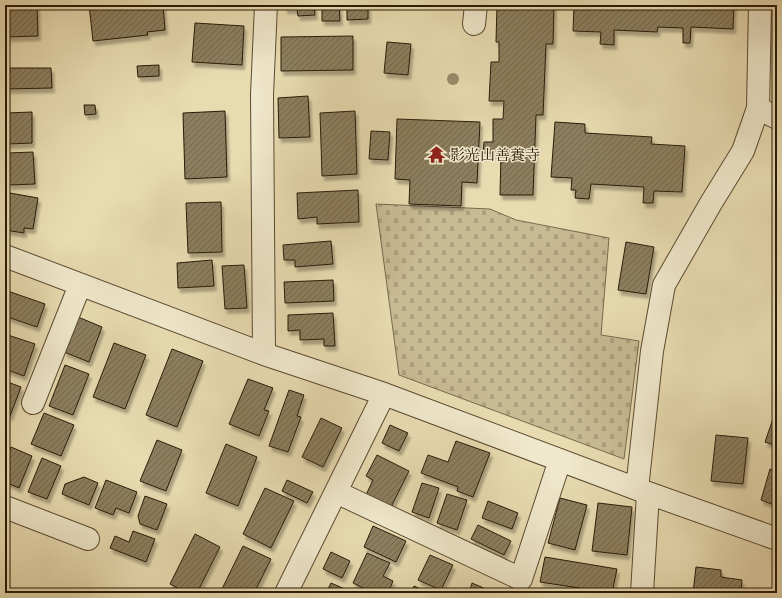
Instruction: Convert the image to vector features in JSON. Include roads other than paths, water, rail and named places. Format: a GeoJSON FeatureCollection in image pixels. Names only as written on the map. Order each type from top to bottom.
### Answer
{"type":"FeatureCollection","features":[{"type":"Feature","properties":{"kind":"street"},"geometry":{"type":"LineString","coordinates":[[264,354],[262,95],[266,5]]}},
{"type":"Feature","properties":{"kind":"street"},"geometry":{"type":"LineString","coordinates":[[642,593],[642,491],[652,350],[664,285],[743,151],[758,108],[760,5]]}},
{"type":"Feature","properties":{"kind":"street"},"geometry":{"type":"LineString","coordinates":[[758,108],[777,118]]}},
{"type":"Feature","properties":{"kind":"street"},"geometry":{"type":"LineString","coordinates":[[5,256],[264,354],[384,394],[642,491],[777,539]]}},
{"type":"Feature","properties":{"kind":"street"},"geometry":{"type":"LineString","coordinates":[[33,403],[80,285]]}},
{"type":"Feature","properties":{"kind":"street"},"geometry":{"type":"LineString","coordinates":[[286,593],[384,394]]}},
{"type":"Feature","properties":{"kind":"street"},"geometry":{"type":"LineString","coordinates":[[336,492],[521,579],[560,460]]}},
{"type":"Feature","properties":{"kind":"street"},"geometry":{"type":"LineString","coordinates":[[5,507],[88,539]]}},
{"type":"Feature","properties":{"kind":"place","name":"影光山善養寺"},"geometry":{"type":"Point","coordinates":[437,155]}}]}
